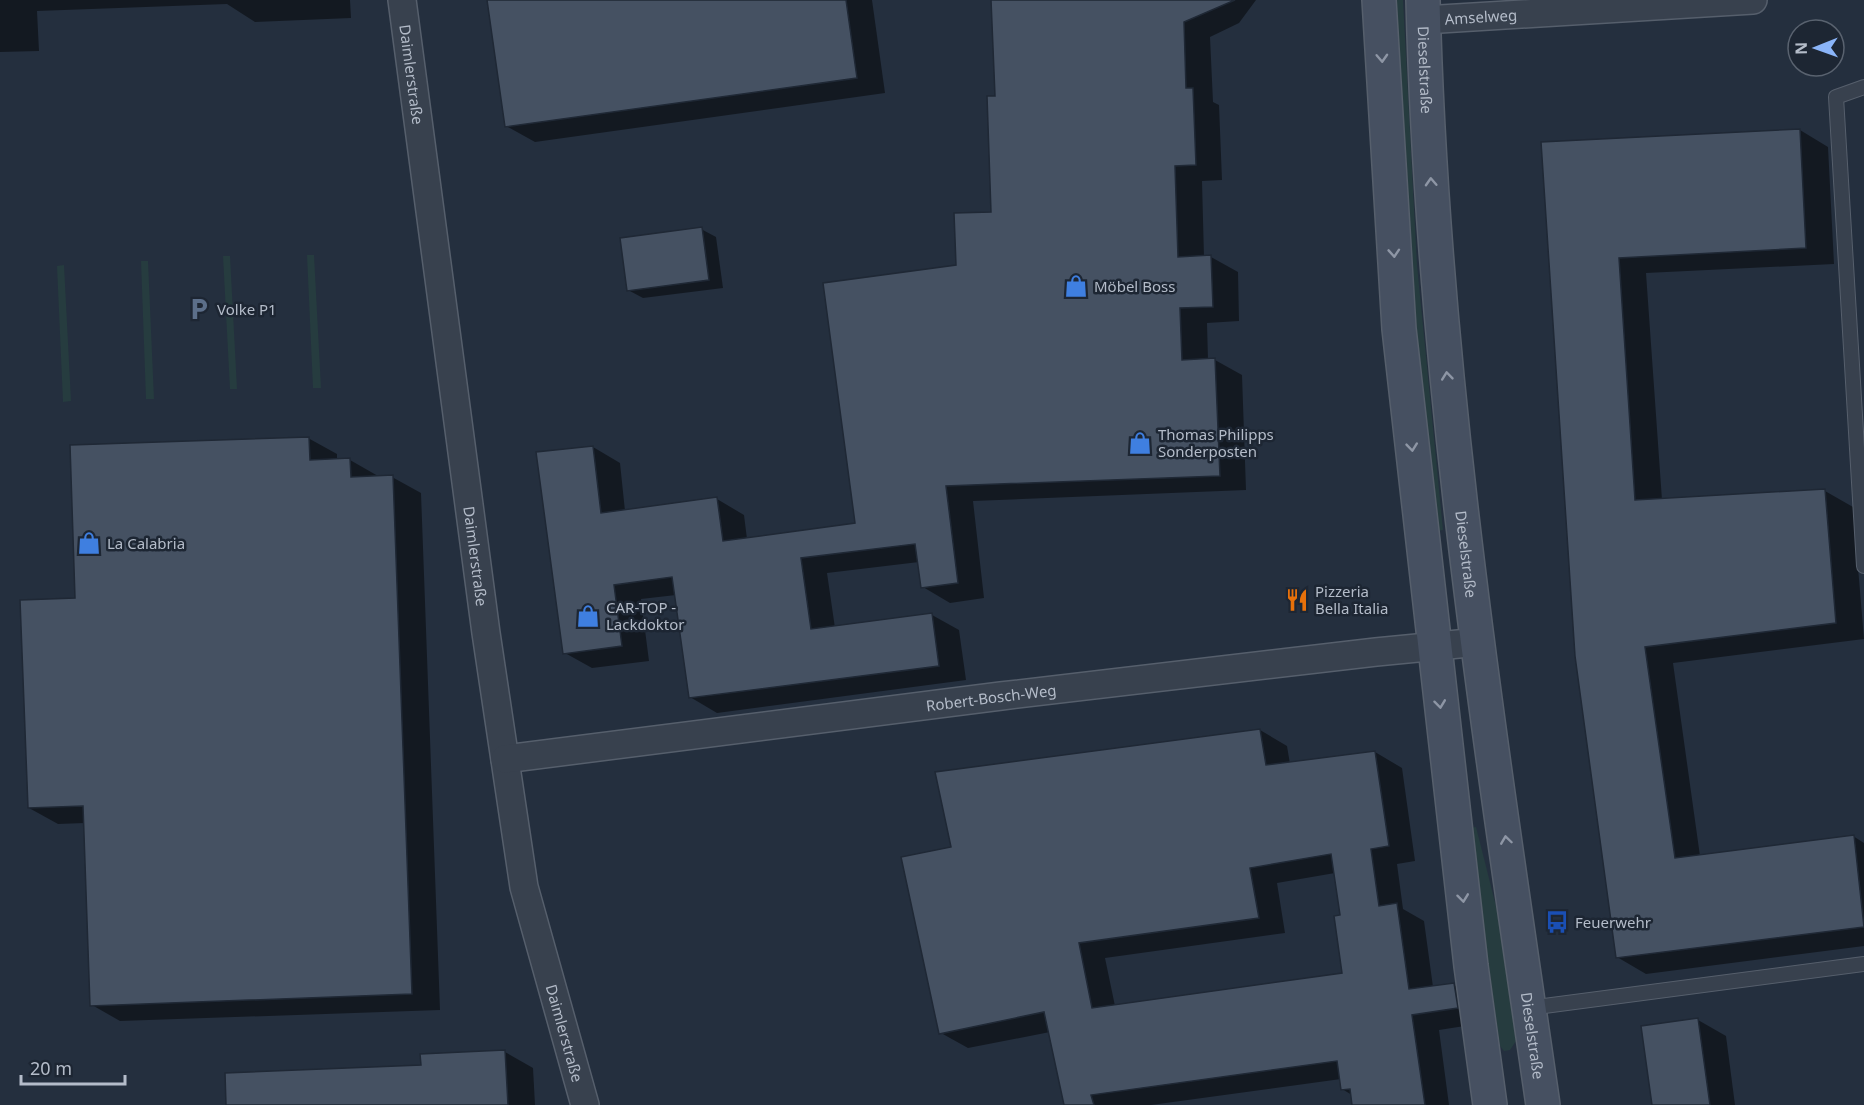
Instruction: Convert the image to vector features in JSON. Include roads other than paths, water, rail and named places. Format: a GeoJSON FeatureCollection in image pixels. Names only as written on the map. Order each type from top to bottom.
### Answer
{"type":"FeatureCollection","features":[{"type":"Feature","properties":{"kind":"main road"},"geometry":{"type":"LineString","coordinates":[[1379,0],[1400,329],[1469,954],[1490,1105]]}},
{"type":"Feature","properties":{"kind":"main road","name":"Dieselstraße"},"geometry":{"type":"LineString","coordinates":[[1424,10],[1436,254],[1465,542],[1543,1105]]}},
{"type":"Feature","properties":{"kind":"street","name":"Daimlerstraße"},"geometry":{"type":"LineString","coordinates":[[402,0],[524,887],[585,1105]]}},
{"type":"Feature","properties":{"kind":"street","name":"Amselweg"},"geometry":{"type":"LineString","coordinates":[[1424,10],[1754,0]]}},
{"type":"Feature","properties":{"kind":"street","name":"Robert-Bosch-Weg"},"geometry":{"type":"LineString","coordinates":[[505,759],[1001,696],[1479,642]]}},
{"type":"Feature","properties":{"kind":"lane"},"geometry":{"type":"LineString","coordinates":[[1864,87],[1836,97],[1864,566]]}},
{"type":"Feature","properties":{"kind":"lane"},"geometry":{"type":"LineString","coordinates":[[1529,1008],[1864,964]]}},
{"type":"Feature","properties":{"kind":"place","name":"Möbel Boss"},"geometry":{"type":"Point","coordinates":[1076,286]}},
{"type":"Feature","properties":{"kind":"place","name":"Volke P1"},"geometry":{"type":"Point","coordinates":[199,309]}},
{"type":"Feature","properties":{"kind":"place","name":"Thomas Philipps Sonderposten"},"geometry":{"type":"Point","coordinates":[1140,443]}},
{"type":"Feature","properties":{"kind":"place","name":"La Calabria"},"geometry":{"type":"Point","coordinates":[89,543]}},
{"type":"Feature","properties":{"kind":"place","name":"Pizzeria Bella Italia"},"geometry":{"type":"Point","coordinates":[1297,600]}},
{"type":"Feature","properties":{"kind":"place","name":"CAR-TOP - Lackdoktor"},"geometry":{"type":"Point","coordinates":[588,616]}},
{"type":"Feature","properties":{"kind":"place","name":"Feuerwehr"},"geometry":{"type":"Point","coordinates":[1557,922]}}]}
